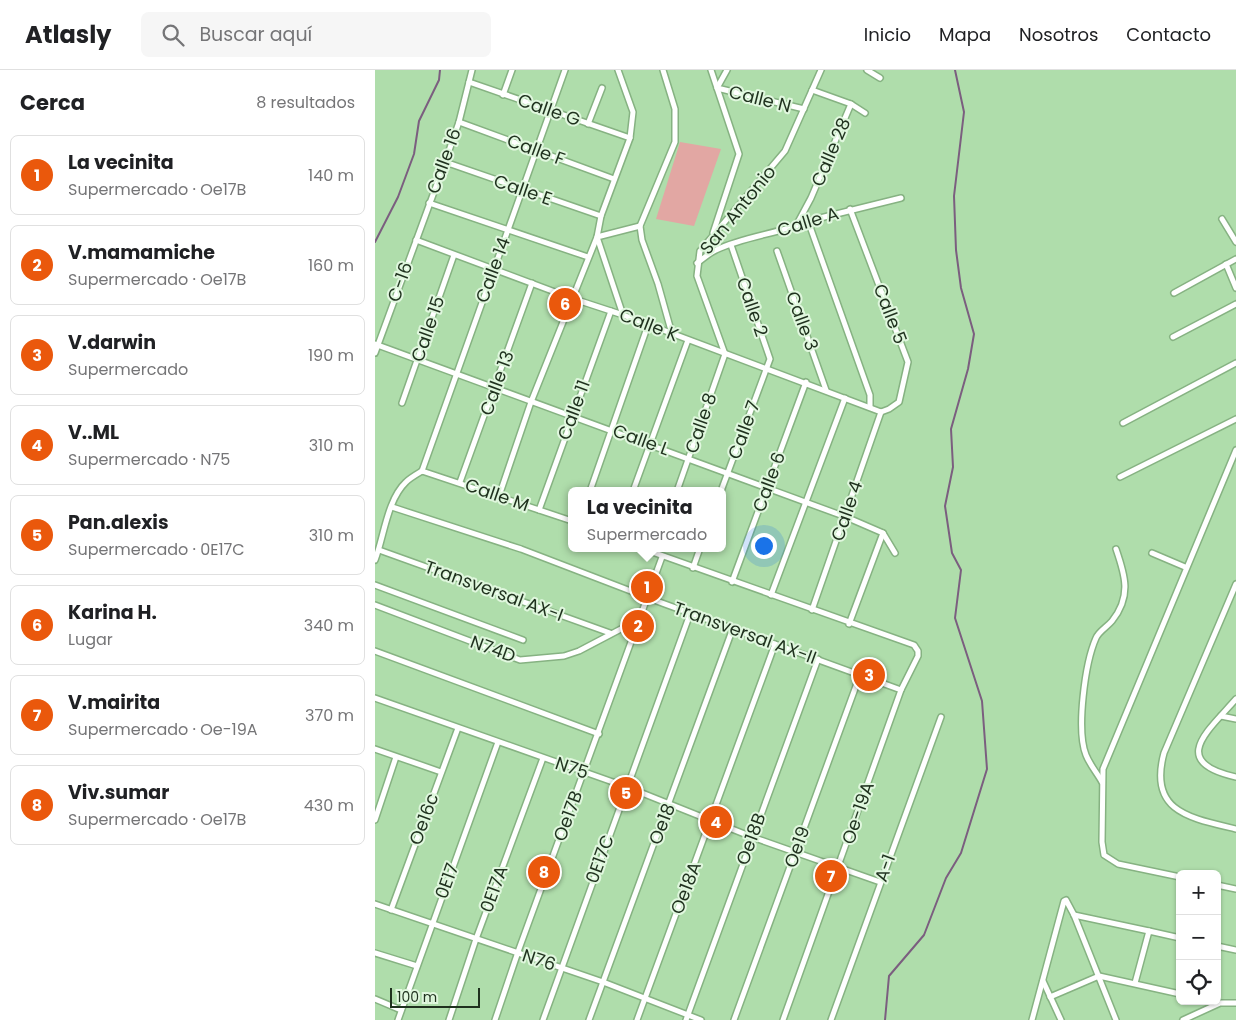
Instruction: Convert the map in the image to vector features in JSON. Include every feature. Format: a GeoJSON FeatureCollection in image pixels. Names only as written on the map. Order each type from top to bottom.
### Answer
{"type":"FeatureCollection","features":[{"type":"Feature","properties":{"kind":"street","name":"Calle 16"},"geometry":{"type":"LineString","coordinates":[[416,240],[459,122],[472,70]]}},
{"type":"Feature","properties":{"kind":"street"},"geometry":{"type":"LineString","coordinates":[[503,94],[512,70]]}},
{"type":"Feature","properties":{"kind":"street","name":"Calle 14"},"geometry":{"type":"LineString","coordinates":[[422,471],[565,70]]}},
{"type":"Feature","properties":{"kind":"street"},"geometry":{"type":"LineString","coordinates":[[499,496],[531,402],[597,236],[601,216],[629,138],[633,112],[618,70]]}},
{"type":"Feature","properties":{"kind":"street"},"geometry":{"type":"LineString","coordinates":[[663,70],[675,109],[675,142],[641,226],[642,240],[658,284],[672,334]]}},
{"type":"Feature","properties":{"kind":"street"},"geometry":{"type":"LineString","coordinates":[[711,70],[739,154],[712,235]]}},
{"type":"Feature","properties":{"kind":"street"},"geometry":{"type":"LineString","coordinates":[[717,88],[727,70]]}},
{"type":"Feature","properties":{"kind":"street","name":"San Antonio"},"geometry":{"type":"LineString","coordinates":[[725,354],[697,276],[697,263],[700,251],[785,152],[821,70]]}},
{"type":"Feature","properties":{"kind":"street"},"geometry":{"type":"LineString","coordinates":[[867,70],[880,78]]}},
{"type":"Feature","properties":{"kind":"street","name":"Calle G"},"geometry":{"type":"LineString","coordinates":[[469,82],[629,138]]}},
{"type":"Feature","properties":{"kind":"street"},"geometry":{"type":"LineString","coordinates":[[588,124],[602,88]]}},
{"type":"Feature","properties":{"kind":"street","name":"Calle N"},"geometry":{"type":"LineString","coordinates":[[717,88],[804,109]]}},
{"type":"Feature","properties":{"kind":"street"},"geometry":{"type":"LineString","coordinates":[[812,90],[851,104],[865,113]]}},
{"type":"Feature","properties":{"kind":"street","name":"Calle 28"},"geometry":{"type":"LineString","coordinates":[[795,227],[811,198],[851,104]]}},
{"type":"Feature","properties":{"kind":"street","name":"Calle F"},"geometry":{"type":"LineString","coordinates":[[459,122],[614,179]]}},
{"type":"Feature","properties":{"kind":"street","name":"Calle E"},"geometry":{"type":"LineString","coordinates":[[445,162],[601,216]]}},
{"type":"Feature","properties":{"kind":"street","name":"Calle A"},"geometry":{"type":"LineString","coordinates":[[697,263],[716,250],[731,245],[851,209],[901,198]]}},
{"type":"Feature","properties":{"kind":"street"},"geometry":{"type":"LineString","coordinates":[[429,203],[588,257]]}},
{"type":"Feature","properties":{"kind":"street","name":"Calle 5"},"geometry":{"type":"LineString","coordinates":[[851,209],[908,362],[899,402],[881,412]]}},
{"type":"Feature","properties":{"kind":"street"},"geometry":{"type":"LineString","coordinates":[[1222,219],[1236,242]]}},
{"type":"Feature","properties":{"kind":"street"},"geometry":{"type":"LineString","coordinates":[[808,221],[870,395],[870,407]]}},
{"type":"Feature","properties":{"kind":"street"},"geometry":{"type":"LineString","coordinates":[[597,236],[641,226]]}},
{"type":"Feature","properties":{"kind":"street"},"geometry":{"type":"LineString","coordinates":[[597,236],[623,314]]}},
{"type":"Feature","properties":{"kind":"street","name":"Calle K"},"geometry":{"type":"LineString","coordinates":[[416,240],[571,298],[623,314],[881,412]]}},
{"type":"Feature","properties":{"kind":"street","name":"C-16"},"geometry":{"type":"LineString","coordinates":[[375,353],[376,344],[416,240]]}},
{"type":"Feature","properties":{"kind":"street"},"geometry":{"type":"LineString","coordinates":[[707,242],[716,250]]}},
{"type":"Feature","properties":{"kind":"street","name":"Calle 2"},"geometry":{"type":"LineString","coordinates":[[731,245],[770,359],[766,368]]}},
{"type":"Feature","properties":{"kind":"street","name":"Calle 3"},"geometry":{"type":"LineString","coordinates":[[777,252],[827,390]]}},
{"type":"Feature","properties":{"kind":"street","name":"Calle 15"},"geometry":{"type":"LineString","coordinates":[[402,403],[454,255]]}},
{"type":"Feature","properties":{"kind":"street"},"geometry":{"type":"LineString","coordinates":[[1174,293],[1236,259]]}},
{"type":"Feature","properties":{"kind":"street"},"geometry":{"type":"LineString","coordinates":[[1226,264],[1236,288]]}},
{"type":"Feature","properties":{"kind":"street","name":"Calle 13"},"geometry":{"type":"LineString","coordinates":[[460,482],[532,283]]}},
{"type":"Feature","properties":{"kind":"street"},"geometry":{"type":"LineString","coordinates":[[1173,337],[1236,304]]}},
{"type":"Feature","properties":{"kind":"street","name":"Calle 11"},"geometry":{"type":"LineString","coordinates":[[539,510],[611,311]]}},
{"type":"Feature","properties":{"kind":"street"},"geometry":{"type":"LineString","coordinates":[[591,487],[648,325]]}},
{"type":"Feature","properties":{"kind":"street"},"geometry":{"type":"LineString","coordinates":[[635,487],[688,340]]}},
{"type":"Feature","properties":{"kind":"street","name":"Calle L"},"geometry":{"type":"LineString","coordinates":[[376,344],[768,487],[883,533]]}},
{"type":"Feature","properties":{"kind":"street","name":"Calle 8"},"geometry":{"type":"LineString","coordinates":[[678,487],[725,354]]}},
{"type":"Feature","properties":{"kind":"street"},"geometry":{"type":"LineString","coordinates":[[1123,423],[1236,363]]}},
{"type":"Feature","properties":{"kind":"street","name":"Calle 7"},"geometry":{"type":"LineString","coordinates":[[723,487],[766,368]]}},
{"type":"Feature","properties":{"kind":"street","name":"Calle 6"},"geometry":{"type":"LineString","coordinates":[[732,582],[805,382]]}},
{"type":"Feature","properties":{"kind":"street"},"geometry":{"type":"LineString","coordinates":[[771,595],[845,398]]}},
{"type":"Feature","properties":{"kind":"street","name":"Calle 4"},"geometry":{"type":"LineString","coordinates":[[812,610],[846,517],[881,412]]}},
{"type":"Feature","properties":{"kind":"street"},"geometry":{"type":"LineString","coordinates":[[1120,477],[1236,419]]}},
{"type":"Feature","properties":{"kind":"street"},"geometry":{"type":"LineString","coordinates":[[1176,876],[1118,864],[1104,855],[1102,842],[1103,769],[1185,567],[1236,450]]}},
{"type":"Feature","properties":{"kind":"street"},"geometry":{"type":"LineString","coordinates":[[375,560],[392,507],[406,482],[422,471]]}},
{"type":"Feature","properties":{"kind":"street","name":"Calle M"},"geometry":{"type":"LineString","coordinates":[[422,471],[460,482],[568,521]]}},
{"type":"Feature","properties":{"kind":"street","name":"Transversal AX-II"},"geometry":{"type":"LineString","coordinates":[[392,507],[521,549],[690,614],[901,690]]}},
{"type":"Feature","properties":{"kind":"street"},"geometry":{"type":"LineString","coordinates":[[883,533],[895,553]]}},
{"type":"Feature","properties":{"kind":"street"},"geometry":{"type":"LineString","coordinates":[[657,552],[662,557],[849,624],[883,533]]}},
{"type":"Feature","properties":{"kind":"street"},"geometry":{"type":"LineString","coordinates":[[1103,782],[1085,754],[1081,719],[1085,680],[1097,635],[1111,622],[1123,598],[1126,581],[1116,549]]}},
{"type":"Feature","properties":{"kind":"street","name":"Transversal AX-I"},"geometry":{"type":"LineString","coordinates":[[379,550],[610,633]]}},
{"type":"Feature","properties":{"kind":"street"},"geometry":{"type":"LineString","coordinates":[[693,568],[699,552]]}},
{"type":"Feature","properties":{"kind":"street"},"geometry":{"type":"LineString","coordinates":[[1152,553],[1185,567]]}},
{"type":"Feature","properties":{"kind":"street","name":"Oe17B"},"geometry":{"type":"LineString","coordinates":[[495,1020],[517,953],[599,734],[662,557]]}},
{"type":"Feature","properties":{"kind":"street"},"geometry":{"type":"LineString","coordinates":[[1236,584],[1164,753],[1159,779],[1165,798],[1178,811],[1191,818],[1236,829]]}},
{"type":"Feature","properties":{"kind":"street"},"geometry":{"type":"LineString","coordinates":[[375,585],[523,640]]}},
{"type":"Feature","properties":{"kind":"street","name":"N74D"},"geometry":{"type":"LineString","coordinates":[[375,605],[520,660],[563,656],[579,651],[610,633],[638,620]]}},
{"type":"Feature","properties":{"kind":"street","name":"0E17C"},"geometry":{"type":"LineString","coordinates":[[543,1020],[690,614]]}},
{"type":"Feature","properties":{"kind":"street","name":"Oe-19A"},"geometry":{"type":"LineString","coordinates":[[783,1020],[839,868],[901,690],[919,654],[914,646],[849,624]]}},
{"type":"Feature","properties":{"kind":"street","name":"Oe18"},"geometry":{"type":"LineString","coordinates":[[589,1020],[733,628]]}},
{"type":"Feature","properties":{"kind":"street","name":"Oe18A"},"geometry":{"type":"LineString","coordinates":[[637,1020],[775,644]]}},
{"type":"Feature","properties":{"kind":"street"},"geometry":{"type":"LineString","coordinates":[[375,651],[599,734]]}},
{"type":"Feature","properties":{"kind":"street","name":"Oe18B"},"geometry":{"type":"LineString","coordinates":[[687,1017],[818,659]]}},
{"type":"Feature","properties":{"kind":"street","name":"Oe19"},"geometry":{"type":"LineString","coordinates":[[735,1020],[860,675]]}},
{"type":"Feature","properties":{"kind":"street","name":"N75"},"geometry":{"type":"LineString","coordinates":[[375,698],[627,787],[712,819],[752,837],[880,882]]}},
{"type":"Feature","properties":{"kind":"street"},"geometry":{"type":"LineString","coordinates":[[1236,699],[1202,738],[1198,755],[1203,765],[1212,770],[1236,776]]}},
{"type":"Feature","properties":{"kind":"street"},"geometry":{"type":"LineString","coordinates":[[1221,716],[1236,719]]}},
{"type":"Feature","properties":{"kind":"street","name":"A-1"},"geometry":{"type":"LineString","coordinates":[[831,1020],[941,717]]}},
{"type":"Feature","properties":{"kind":"street","name":"Oe16c"},"geometry":{"type":"LineString","coordinates":[[391,910],[457,728]]}},
{"type":"Feature","properties":{"kind":"street","name":"0E17"},"geometry":{"type":"LineString","coordinates":[[398,1020],[498,742]]}},
{"type":"Feature","properties":{"kind":"street"},"geometry":{"type":"LineString","coordinates":[[375,748],[441,772]]}},
{"type":"Feature","properties":{"kind":"street"},"geometry":{"type":"LineString","coordinates":[[375,820],[396,756]]}},
{"type":"Feature","properties":{"kind":"street","name":"0E17A"},"geometry":{"type":"LineString","coordinates":[[449,1020],[476,939],[543,758]]}},
{"type":"Feature","properties":{"kind":"street"},"geometry":{"type":"LineString","coordinates":[[1221,886],[1236,889]]}},
{"type":"Feature","properties":{"kind":"street"},"geometry":{"type":"LineString","coordinates":[[1033,1020],[1064,901],[1069,902],[1116,1020]]}},
{"type":"Feature","properties":{"kind":"street","name":"N76"},"geometry":{"type":"LineString","coordinates":[[375,904],[561,967],[645,998],[687,1017],[701,1020]]}},
{"type":"Feature","properties":{"kind":"street"},"geometry":{"type":"LineString","coordinates":[[1074,914],[1176,936]]}},
{"type":"Feature","properties":{"kind":"street"},"geometry":{"type":"LineString","coordinates":[[1135,983],[1149,931]]}},
{"type":"Feature","properties":{"kind":"street"},"geometry":{"type":"LineString","coordinates":[[1221,947],[1236,950]]}},
{"type":"Feature","properties":{"kind":"street"},"geometry":{"type":"LineString","coordinates":[[375,953],[417,966]]}},
{"type":"Feature","properties":{"kind":"street"},"geometry":{"type":"LineString","coordinates":[[1050,997],[1099,976],[1176,993]]}},
{"type":"Feature","properties":{"kind":"street"},"geometry":{"type":"LineString","coordinates":[[1043,980],[1061,1020]]}},
{"type":"Feature","properties":{"kind":"street"},"geometry":{"type":"LineString","coordinates":[[375,999],[401,1010]]}},
{"type":"Feature","properties":{"kind":"street"},"geometry":{"type":"LineString","coordinates":[[1221,1003],[1236,1003]]}},
{"type":"Feature","properties":{"kind":"street"},"geometry":{"type":"LineString","coordinates":[[1183,1020],[1217,1005]]}},
{"type":"Feature","properties":{"kind":"shaded area"},"geometry":{"type":"Polygon","coordinates":[[[680,142],[721,149],[694,226],[656,219],[680,142]]]}},
{"type":"Feature","properties":{"kind":"waterway"},"geometry":{"type":"LineString","coordinates":[[375,242],[398,197],[414,154],[419,121],[439,80],[440,70]]}},
{"type":"Feature","properties":{"kind":"waterway"},"geometry":{"type":"LineString","coordinates":[[885,1020],[889,976],[924,935],[946,878],[961,853],[987,769],[982,701],[955,618],[961,570],[952,553],[945,506],[953,467],[951,429],[968,369],[974,334],[961,288],[956,250],[954,196],[964,112],[955,70]]}},
{"type":"Feature","properties":{"kind":"place","name":"Karina H."},"geometry":{"type":"Point","coordinates":[565,304]}},
{"type":"Feature","properties":{"kind":"place","name":"La vecinita"},"geometry":{"type":"Point","coordinates":[647,587]}},
{"type":"Feature","properties":{"kind":"place","name":"V.mamamiche"},"geometry":{"type":"Point","coordinates":[638,626]}},
{"type":"Feature","properties":{"kind":"place","name":"V.darwin"},"geometry":{"type":"Point","coordinates":[869,675]}},
{"type":"Feature","properties":{"kind":"place","name":"Pan.alexis"},"geometry":{"type":"Point","coordinates":[626,793]}},
{"type":"Feature","properties":{"kind":"place","name":"V..ML"},"geometry":{"type":"Point","coordinates":[716,822]}},
{"type":"Feature","properties":{"kind":"place","name":"Viv.sumar"},"geometry":{"type":"Point","coordinates":[544,872]}},
{"type":"Feature","properties":{"kind":"place","name":"V.mairita"},"geometry":{"type":"Point","coordinates":[831,876]}}]}
